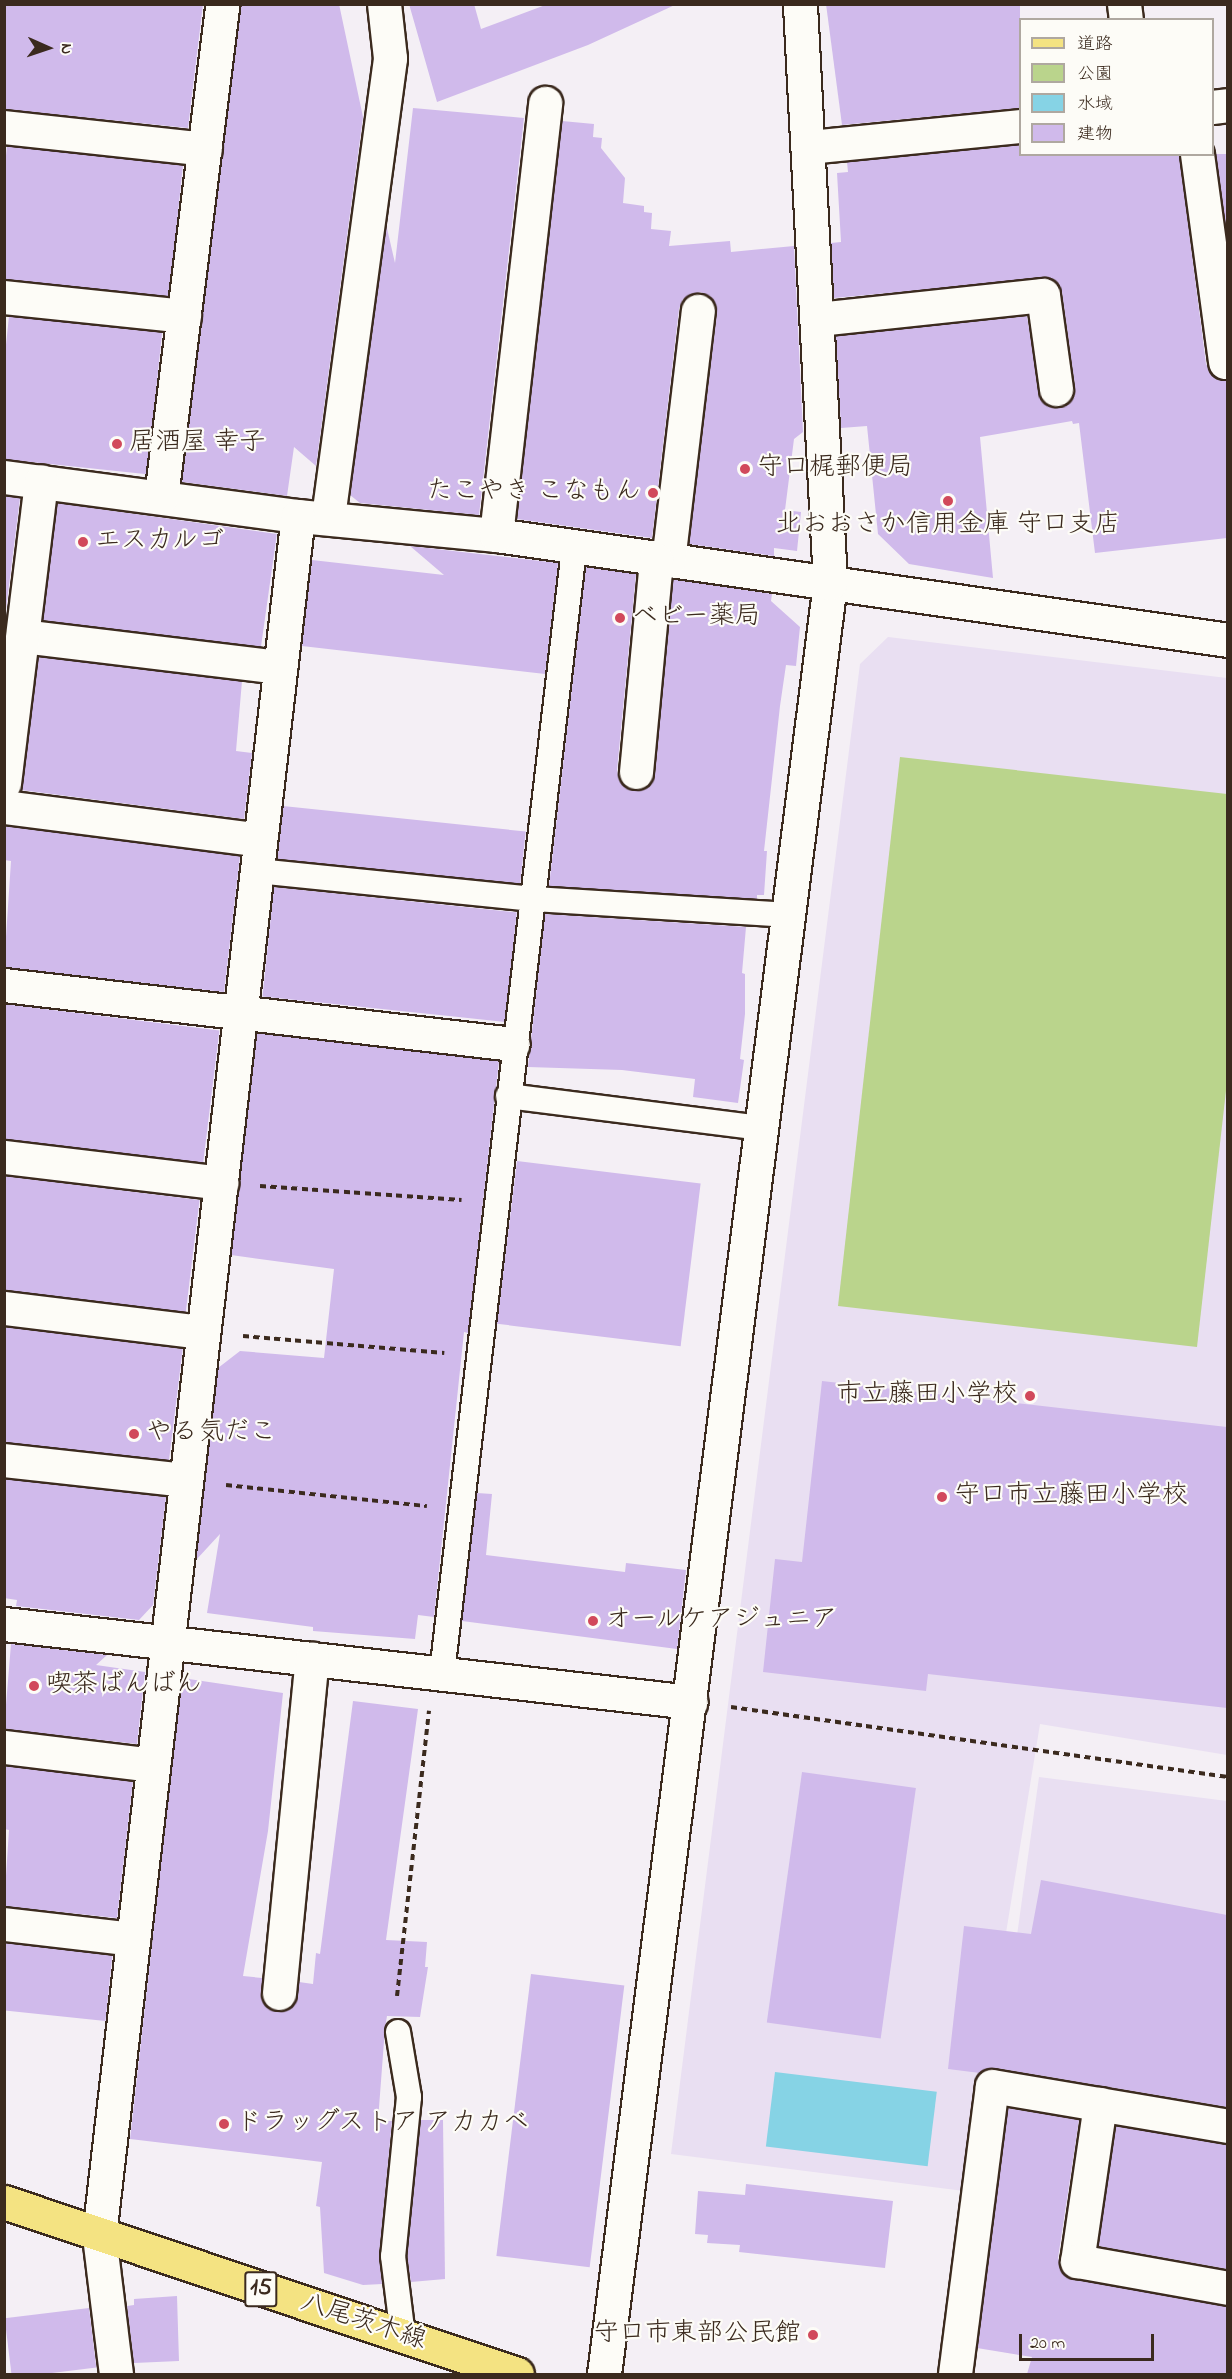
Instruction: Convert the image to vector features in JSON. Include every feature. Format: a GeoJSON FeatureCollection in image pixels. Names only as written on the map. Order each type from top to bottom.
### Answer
{"type":"FeatureCollection","features":[{"type":"Feature","properties":{"kind":"main road","name":"八尾茨木線"},"geometry":{"type":"LineString","coordinates":[[4,2202],[517,2374]]}},
{"type":"Feature","properties":{"kind":"street"},"geometry":{"type":"LineString","coordinates":[[160,497],[222,4]]}},
{"type":"Feature","properties":{"kind":"street"},"geometry":{"type":"LineString","coordinates":[[116,2374],[99,2235],[280,667],[313,517],[390,58],[384,4]]}},
{"type":"Feature","properties":{"kind":"street"},"geometry":{"type":"LineString","coordinates":[[604,2374],[691,1702],[830,583],[810,147],[800,4]]}},
{"type":"Feature","properties":{"kind":"street"},"geometry":{"type":"LineString","coordinates":[[496,536],[545,103]]}},
{"type":"Feature","properties":{"kind":"street"},"geometry":{"type":"LineString","coordinates":[[810,147],[1019,126]]}},
{"type":"Feature","properties":{"kind":"street"},"geometry":{"type":"LineString","coordinates":[[4,127],[205,149]]}},
{"type":"Feature","properties":{"kind":"street"},"geometry":{"type":"LineString","coordinates":[[1197,156],[1225,362]]}},
{"type":"Feature","properties":{"kind":"street"},"geometry":{"type":"LineString","coordinates":[[818,319],[1043,295],[1056,389]]}},
{"type":"Feature","properties":{"kind":"street"},"geometry":{"type":"LineString","coordinates":[[4,297],[183,316]]}},
{"type":"Feature","properties":{"kind":"street"},"geometry":{"type":"LineString","coordinates":[[636,772],[662,561],[698,311]]}},
{"type":"Feature","properties":{"kind":"street"},"geometry":{"type":"LineString","coordinates":[[4,477],[313,517],[496,536],[574,549],[1227,640]]}},
{"type":"Feature","properties":{"kind":"street"},"geometry":{"type":"LineString","coordinates":[[5,768],[41,481]]}},
{"type":"Feature","properties":{"kind":"street"},"geometry":{"type":"LineString","coordinates":[[23,636],[280,667]]}},
{"type":"Feature","properties":{"kind":"street"},"geometry":{"type":"LineString","coordinates":[[4,807],[258,855]]}},
{"type":"Feature","properties":{"kind":"street"},"geometry":{"type":"LineString","coordinates":[[4,985],[513,1044]]}},
{"type":"Feature","properties":{"kind":"street"},"geometry":{"type":"LineString","coordinates":[[4,1156],[221,1183]]}},
{"type":"Feature","properties":{"kind":"street"},"geometry":{"type":"LineString","coordinates":[[4,1308],[203,1332]]}},
{"type":"Feature","properties":{"kind":"street"},"geometry":{"type":"LineString","coordinates":[[4,1460],[186,1480]]}},
{"type":"Feature","properties":{"kind":"street"},"geometry":{"type":"LineString","coordinates":[[4,1624],[691,1702]]}},
{"type":"Feature","properties":{"kind":"street"},"geometry":{"type":"LineString","coordinates":[[279,1993],[312,1659]]}},
{"type":"Feature","properties":{"kind":"street"},"geometry":{"type":"LineString","coordinates":[[4,1748],[153,1766]]}},
{"type":"Feature","properties":{"kind":"street"},"geometry":{"type":"LineString","coordinates":[[4,1924],[133,1939]]}},
{"type":"Feature","properties":{"kind":"street"},"geometry":{"type":"LineString","coordinates":[[955,2374],[992,2086],[1227,2126]]}},
{"type":"Feature","properties":{"kind":"street"},"geometry":{"type":"LineString","coordinates":[[1100,2104],[1077,2261],[1227,2288]]}},
{"type":"Feature","properties":{"kind":"lane"},"geometry":{"type":"LineString","coordinates":[[437,1673],[461,1510],[480,1356],[498,1203],[513,1044],[534,899],[574,549]]}},
{"type":"Feature","properties":{"kind":"lane"},"geometry":{"type":"LineString","coordinates":[[258,855],[534,899],[789,915]]}},
{"type":"Feature","properties":{"kind":"lane"},"geometry":{"type":"LineString","coordinates":[[508,1096],[762,1128]]}},
{"type":"Feature","properties":{"kind":"lane"},"geometry":{"type":"LineString","coordinates":[[398,2032],[409,2097],[393,2256],[404,2336]]}},
{"type":"Feature","properties":{"kind":"path"},"geometry":{"type":"LineString","coordinates":[[221,1183],[498,1203]]}},
{"type":"Feature","properties":{"kind":"path"},"geometry":{"type":"LineString","coordinates":[[203,1332],[480,1356]]}},
{"type":"Feature","properties":{"kind":"path"},"geometry":{"type":"LineString","coordinates":[[186,1480],[461,1510]]}},
{"type":"Feature","properties":{"kind":"path"},"geometry":{"type":"LineString","coordinates":[[398,2032],[396,2009],[437,1673]]}},
{"type":"Feature","properties":{"kind":"path"},"geometry":{"type":"LineString","coordinates":[[691,1702],[1227,1777]]}},
{"type":"Feature","properties":{"kind":"shaded area","name":"守口市立藤田小学校"},"geometry":{"type":"Polygon","coordinates":[[[888,637],[1227,678],[1227,1755],[1040,1724],[964,2191],[671,2154],[860,664],[888,637]]]}},
{"type":"Feature","properties":{"kind":"shaded area"},"geometry":{"type":"Polygon","coordinates":[[[1039,1777],[1227,1801],[1227,2025],[1010,1986],[1039,1777]]]}},
{"type":"Feature","properties":{"kind":"green space"},"geometry":{"type":"Polygon","coordinates":[[[900,757],[1227,794],[1228,1073],[1197,1347],[838,1306],[900,757]]]}},
{"type":"Feature","properties":{"kind":"water"},"geometry":{"type":"Polygon","coordinates":[[[775,2072],[937,2092],[928,2166],[766,2146],[775,2072]]]}},
{"type":"Feature","properties":{"kind":"building"},"geometry":{"type":"Polygon","coordinates":[[[4,4],[203,4],[188,128],[4,109],[4,4]]]}},
{"type":"Feature","properties":{"kind":"building"},"geometry":{"type":"Polygon","coordinates":[[[240,4],[339,4],[363,117],[316,466],[294,447],[287,496],[182,482],[240,4]]]}},
{"type":"Feature","properties":{"kind":"building"},"geometry":{"type":"Polygon","coordinates":[[[409,4],[474,4],[481,29],[548,4],[677,4],[588,45],[437,102],[409,4]]]}},
{"type":"Feature","properties":{"kind":"building"},"geometry":{"type":"Polygon","coordinates":[[[826,4],[1020,4],[1019,108],[842,125],[826,4]]]}},
{"type":"Feature","properties":{"kind":"building"},"geometry":{"type":"Polygon","coordinates":[[[413,108],[524,118],[479,515],[360,503],[350,495],[386,224],[395,263],[413,108]]]}},
{"type":"Feature","properties":{"kind":"building"},"geometry":{"type":"Polygon","coordinates":[[[562,121],[594,124],[593,137],[602,138],[601,148],[625,178],[623,203],[644,206],[644,212],[652,213],[651,229],[671,231],[669,246],[730,241],[731,252],[794,246],[803,432],[794,439],[785,510],[801,512],[797,551],[774,548],[774,556],[689,544],[717,313],[710,296],[700,292],[683,299],[679,309],[652,538],[517,519],[562,121]]]}},
{"type":"Feature","properties":{"kind":"building"},"geometry":{"type":"Polygon","coordinates":[[[1019,145],[1019,156],[1179,156],[1206,364],[1217,379],[1227,381],[1227,538],[1095,553],[1079,423],[1073,424],[1072,421],[980,437],[993,578],[909,564],[878,534],[867,426],[841,428],[836,336],[1027,316],[1041,400],[1059,407],[1073,397],[1075,386],[1062,292],[1050,278],[834,298],[831,243],[841,242],[837,173],[848,172],[847,162],[1019,145]]]}},
{"type":"Feature","properties":{"kind":"building"},"geometry":{"type":"Polygon","coordinates":[[[7,146],[183,165],[169,297],[4,279],[4,175],[7,146]]]}},
{"type":"Feature","properties":{"kind":"building"},"geometry":{"type":"Polygon","coordinates":[[[1216,154],[1227,154],[1227,240],[1216,154]]]}},
{"type":"Feature","properties":{"kind":"building"},"geometry":{"type":"Polygon","coordinates":[[[9,316],[162,332],[147,474],[4,459],[4,364],[9,316]]]}},
{"type":"Feature","properties":{"kind":"building"},"geometry":{"type":"Polygon","coordinates":[[[4,496],[20,498],[4,625],[4,496]]]}},
{"type":"Feature","properties":{"kind":"building"},"geometry":{"type":"Polygon","coordinates":[[[57,503],[277,534],[260,651],[41,620],[57,503]]]}},
{"type":"Feature","properties":{"kind":"building"},"geometry":{"type":"Polygon","coordinates":[[[410,546],[558,563],[545,674],[302,646],[312,560],[444,575],[410,546]]]}},
{"type":"Feature","properties":{"kind":"building"},"geometry":{"type":"Polygon","coordinates":[[[586,567],[636,574],[617,770],[619,780],[634,791],[644,789],[655,774],[673,579],[772,594],[771,601],[800,627],[796,666],[786,665],[764,851],[767,851],[764,895],[757,895],[757,899],[549,886],[586,567]]]}},
{"type":"Feature","properties":{"kind":"building"},"geometry":{"type":"Polygon","coordinates":[[[38,657],[242,681],[236,751],[252,753],[244,819],[21,790],[38,657]]]}},
{"type":"Feature","properties":{"kind":"building"},"geometry":{"type":"Polygon","coordinates":[[[283,806],[526,832],[520,884],[277,859],[283,806]]]}},
{"type":"Feature","properties":{"kind":"building"},"geometry":{"type":"Polygon","coordinates":[[[4,826],[240,856],[224,992],[4,967],[11,861],[4,860],[4,826]]]}},
{"type":"Feature","properties":{"kind":"building"},"geometry":{"type":"Polygon","coordinates":[[[274,887],[517,913],[505,1022],[263,996],[274,887]]]}},
{"type":"Feature","properties":{"kind":"building"},"geometry":{"type":"Polygon","coordinates":[[[545,914],[746,927],[742,973],[745,974],[745,1014],[740,1059],[744,1060],[738,1103],[693,1097],[695,1079],[622,1070],[528,1067],[545,914]]]}},
{"type":"Feature","properties":{"kind":"building"},"geometry":{"type":"Polygon","coordinates":[[[4,1004],[219,1030],[203,1164],[4,1140],[4,1004]]]}},
{"type":"Feature","properties":{"kind":"building"},"geometry":{"type":"Polygon","coordinates":[[[257,1033],[499,1061],[468,1333],[464,1332],[434,1617],[418,1615],[415,1639],[313,1631],[313,1627],[207,1613],[220,1534],[196,1560],[218,1368],[240,1351],[324,1358],[334,1269],[231,1255],[257,1033]]]}},
{"type":"Feature","properties":{"kind":"building"},"geometry":{"type":"Polygon","coordinates":[[[517,1161],[701,1184],[681,1346],[497,1324],[517,1161]]]}},
{"type":"Feature","properties":{"kind":"building"},"geometry":{"type":"Polygon","coordinates":[[[4,1176],[200,1200],[186,1313],[4,1291],[4,1176]]]}},
{"type":"Feature","properties":{"kind":"building"},"geometry":{"type":"Polygon","coordinates":[[[4,1327],[183,1349],[169,1463],[4,1443],[4,1327]]]}},
{"type":"Feature","properties":{"kind":"building"},"geometry":{"type":"Polygon","coordinates":[[[822,1381],[1227,1427],[1227,1708],[928,1674],[926,1691],[763,1672],[775,1559],[802,1562],[822,1381]]]}},
{"type":"Feature","properties":{"kind":"building"},"geometry":{"type":"Polygon","coordinates":[[[4,1479],[166,1497],[153,1605],[139,1620],[16,1606],[17,1600],[4,1598],[4,1479]]]}},
{"type":"Feature","properties":{"kind":"building"},"geometry":{"type":"Polygon","coordinates":[[[477,1493],[492,1494],[486,1555],[625,1572],[626,1563],[686,1570],[677,1649],[462,1621],[477,1493]]]}},
{"type":"Feature","properties":{"kind":"building"},"geometry":{"type":"Polygon","coordinates":[[[11,1644],[107,1655],[96,1665],[145,1672],[137,1744],[4,1729],[11,1644]]]}},
{"type":"Feature","properties":{"kind":"building"},"geometry":{"type":"Polygon","coordinates":[[[182,1678],[283,1693],[268,1831],[243,1976],[262,1978],[262,2000],[277,2012],[294,2004],[299,1982],[313,1984],[316,1953],[320,1954],[353,1701],[418,1709],[386,1940],[427,1942],[425,1967],[428,1967],[420,2017],[387,2016],[385,2028],[378,2121],[392,2121],[379,2255],[382,2284],[363,2285],[324,2273],[320,2207],[316,2206],[322,2162],[130,2139],[182,1678]]]}},
{"type":"Feature","properties":{"kind":"building"},"geometry":{"type":"Polygon","coordinates":[[[4,1766],[133,1781],[117,1918],[4,1906],[9,1830],[4,1829],[4,1766]]]}},
{"type":"Feature","properties":{"kind":"building"},"geometry":{"type":"Polygon","coordinates":[[[802,1772],[916,1788],[881,2039],[767,2023],[802,1772]]]}},
{"type":"Feature","properties":{"kind":"building"},"geometry":{"type":"Polygon","coordinates":[[[1041,1880],[1227,1915],[1227,2107],[995,2068],[980,2073],[948,2069],[964,1926],[1031,1934],[1041,1880]]]}},
{"type":"Feature","properties":{"kind":"building"},"geometry":{"type":"Polygon","coordinates":[[[4,1943],[112,1954],[105,2021],[4,2010],[4,1943]]]}},
{"type":"Feature","properties":{"kind":"building"},"geometry":{"type":"Polygon","coordinates":[[[531,1974],[624,1985],[590,2267],[496,2256],[531,1974]]]}},
{"type":"Feature","properties":{"kind":"building"},"geometry":{"type":"Polygon","coordinates":[[[1008,2108],[1079,2120],[1058,2258],[1065,2275],[1227,2306],[1227,2374],[1027,2374],[1032,2357],[977,2348],[1008,2108]]]}},
{"type":"Feature","properties":{"kind":"building"},"geometry":{"type":"Polygon","coordinates":[[[421,2120],[443,2120],[445,2279],[411,2282],[407,2256],[421,2120]]]}},
{"type":"Feature","properties":{"kind":"building"},"geometry":{"type":"Polygon","coordinates":[[[1116,2126],[1227,2144],[1227,2269],[1098,2246],[1116,2126]]]}},
{"type":"Feature","properties":{"kind":"building"},"geometry":{"type":"Polygon","coordinates":[[[746,2184],[893,2201],[885,2268],[739,2252],[740,2245],[707,2243],[708,2235],[695,2234],[698,2191],[745,2195],[746,2184]]]}},
{"type":"Feature","properties":{"kind":"building"},"geometry":{"type":"Polygon","coordinates":[[[177,2296],[179,2361],[134,2363],[127,2306],[134,2305],[134,2299],[177,2296]]]}},
{"type":"Feature","properties":{"kind":"building"},"geometry":{"type":"Polygon","coordinates":[[[89,2308],[96,2368],[44,2374],[11,2374],[5,2318],[89,2308]]]}},
{"type":"Feature","properties":{"kind":"place","name":"居酒屋 幸子"},"geometry":{"type":"Point","coordinates":[117,444]}},
{"type":"Feature","properties":{"kind":"place","name":"守口梶郵便局"},"geometry":{"type":"Point","coordinates":[745,469]}},
{"type":"Feature","properties":{"kind":"place","name":"たこやき こなもん"},"geometry":{"type":"Point","coordinates":[653,493]}},
{"type":"Feature","properties":{"kind":"place","name":"北おおさか信用金庫 守口支店"},"geometry":{"type":"Point","coordinates":[948,501]}},
{"type":"Feature","properties":{"kind":"place","name":"エスカルゴ"},"geometry":{"type":"Point","coordinates":[83,542]}},
{"type":"Feature","properties":{"kind":"place","name":"ベビー薬局"},"geometry":{"type":"Point","coordinates":[620,618]}},
{"type":"Feature","properties":{"kind":"place","name":"市立藤田小学校"},"geometry":{"type":"Point","coordinates":[1030,1396]}},
{"type":"Feature","properties":{"kind":"place","name":"やる気だこ"},"geometry":{"type":"Point","coordinates":[134,1434]}},
{"type":"Feature","properties":{"kind":"place","name":"守口市立藤田小学校"},"geometry":{"type":"Point","coordinates":[942,1497]}},
{"type":"Feature","properties":{"kind":"place","name":"オールケアジュニア"},"geometry":{"type":"Point","coordinates":[593,1621]}},
{"type":"Feature","properties":{"kind":"place","name":"喫茶ばんばん"},"geometry":{"type":"Point","coordinates":[34,1686]}},
{"type":"Feature","properties":{"kind":"place","name":"ドラッグストア アカカベ"},"geometry":{"type":"Point","coordinates":[224,2124]}},
{"type":"Feature","properties":{"kind":"place","name":"守口市東部公民館"},"geometry":{"type":"Point","coordinates":[813,2335]}}]}
